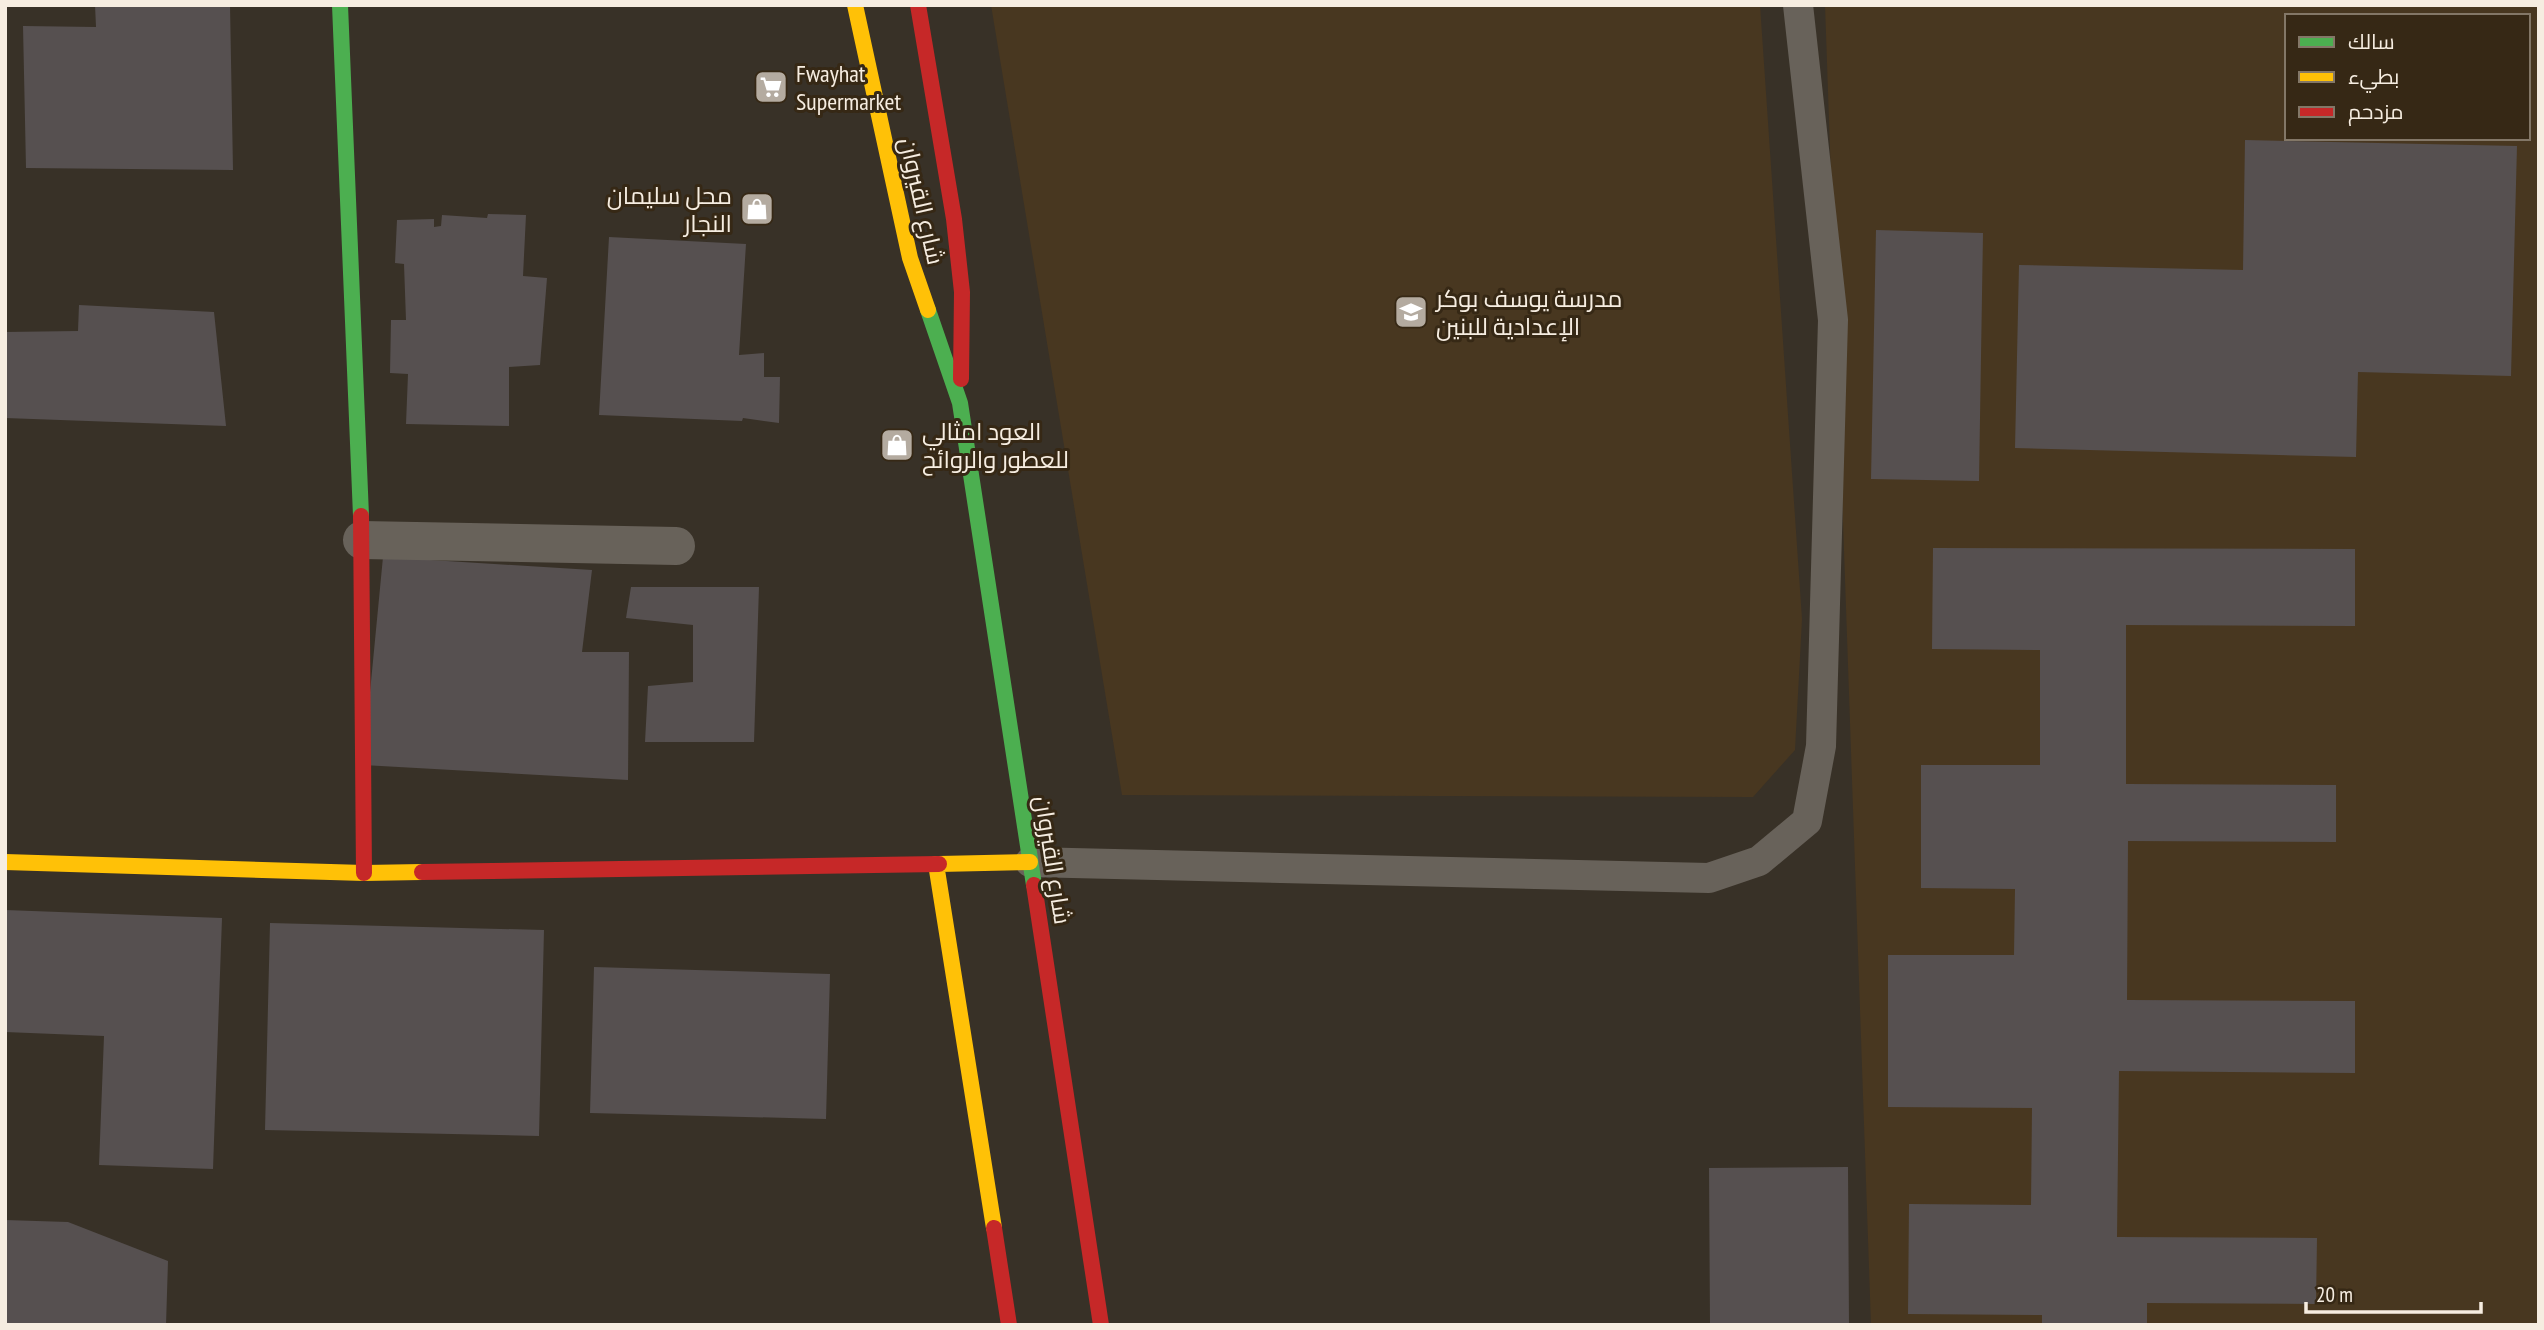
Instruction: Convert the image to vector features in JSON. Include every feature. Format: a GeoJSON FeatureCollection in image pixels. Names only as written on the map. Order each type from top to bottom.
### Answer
{"type":"FeatureCollection","features":[{"type":"Feature","properties":{"kind":"street"},"geometry":{"type":"LineString","coordinates":[[340,5],[362,540],[364,873]]}},
{"type":"Feature","properties":{"kind":"street","name":"شارع القيروان"},"geometry":{"type":"LineString","coordinates":[[855,5],[910,258],[960,402]]}},
{"type":"Feature","properties":{"kind":"street","name":"شارع القيروان"},"geometry":{"type":"LineString","coordinates":[[918,5],[954,219],[962,292],[960,402],[1101,1325]]}},
{"type":"Feature","properties":{"kind":"street"},"geometry":{"type":"LineString","coordinates":[[362,540],[676,546]]}},
{"type":"Feature","properties":{"kind":"street"},"geometry":{"type":"LineString","coordinates":[[5,862],[364,873],[1030,862]]}},
{"type":"Feature","properties":{"kind":"street"},"geometry":{"type":"LineString","coordinates":[[936,864],[1010,1325]]}},
{"type":"Feature","properties":{"kind":"lane"},"geometry":{"type":"LineString","coordinates":[[1030,862],[1709,878],[1759,861],[1807,821],[1821,746],[1833,320],[1798,5]]}},
{"type":"Feature","properties":{"kind":"shaded area","name":"مدرسة يوسف بوكر الإعدادية للبنين"},"geometry":{"type":"Polygon","coordinates":[[[991,5],[1760,5],[1802,619],[1795,750],[1753,797],[1122,795],[991,5]]]}},
{"type":"Feature","properties":{"kind":"shaded area"},"geometry":{"type":"Polygon","coordinates":[[[1825,5],[2539,5],[2539,1325],[1871,1325],[1825,5]]]}},
{"type":"Feature","properties":{"kind":"building"},"geometry":{"type":"Polygon","coordinates":[[[95,5],[230,5],[233,170],[26,168],[23,26],[96,27],[95,5]]]}},
{"type":"Feature","properties":{"kind":"building"},"geometry":{"type":"Polygon","coordinates":[[[2245,140],[2517,146],[2511,376],[2358,372],[2356,457],[2015,448],[2019,265],[2243,270],[2245,140]]]}},
{"type":"Feature","properties":{"kind":"building"},"geometry":{"type":"Polygon","coordinates":[[[488,214],[526,215],[523,276],[547,278],[540,365],[509,367],[509,426],[406,424],[408,374],[390,373],[391,320],[406,320],[404,264],[395,263],[397,220],[434,219],[434,227],[441,226],[442,215],[487,218],[488,214]]]}},
{"type":"Feature","properties":{"kind":"building"},"geometry":{"type":"Polygon","coordinates":[[[1876,230],[1983,233],[1979,481],[1871,479],[1876,230]]]}},
{"type":"Feature","properties":{"kind":"building"},"geometry":{"type":"Polygon","coordinates":[[[609,237],[746,244],[739,355],[764,353],[764,377],[780,377],[779,423],[743,418],[742,421],[599,415],[609,237]]]}},
{"type":"Feature","properties":{"kind":"building"},"geometry":{"type":"Polygon","coordinates":[[[79,305],[214,312],[226,426],[5,418],[5,332],[78,331],[79,305]]]}},
{"type":"Feature","properties":{"kind":"building"},"geometry":{"type":"Polygon","coordinates":[[[1933,548],[2355,549],[2355,626],[2126,625],[2126,784],[2336,785],[2336,842],[2128,841],[2127,1000],[2355,1001],[2355,1073],[2119,1071],[2117,1237],[2317,1238],[2316,1304],[2147,1303],[2147,1325],[2042,1325],[2042,1315],[1908,1314],[1909,1204],[2031,1205],[2032,1108],[1888,1107],[1888,955],[2014,955],[2015,889],[1921,888],[1921,765],[2040,765],[2040,650],[1932,649],[1933,548]]]}},
{"type":"Feature","properties":{"kind":"building"},"geometry":{"type":"Polygon","coordinates":[[[383,557],[592,570],[582,652],[629,652],[628,780],[363,765],[383,557]]]}},
{"type":"Feature","properties":{"kind":"building"},"geometry":{"type":"Polygon","coordinates":[[[631,587],[759,587],[754,742],[645,742],[648,686],[693,682],[693,625],[626,618],[631,587]]]}},
{"type":"Feature","properties":{"kind":"building"},"geometry":{"type":"Polygon","coordinates":[[[5,910],[222,918],[213,1169],[99,1165],[104,1036],[5,1032],[5,910]]]}},
{"type":"Feature","properties":{"kind":"building"},"geometry":{"type":"Polygon","coordinates":[[[270,923],[544,930],[539,1136],[265,1130],[270,923]]]}},
{"type":"Feature","properties":{"kind":"building"},"geometry":{"type":"Polygon","coordinates":[[[594,967],[830,974],[826,1119],[590,1113],[594,967]]]}},
{"type":"Feature","properties":{"kind":"building"},"geometry":{"type":"Polygon","coordinates":[[[1848,1167],[1849,1325],[1710,1325],[1709,1168],[1848,1167]]]}},
{"type":"Feature","properties":{"kind":"building"},"geometry":{"type":"Polygon","coordinates":[[[5,1220],[68,1222],[168,1261],[166,1325],[5,1325],[5,1220]]]}},
{"type":"Feature","properties":{"kind":"traffic: fast"},"geometry":{"type":"LineString","coordinates":[[340,5],[361,516]]}},
{"type":"Feature","properties":{"kind":"traffic: fast"},"geometry":{"type":"LineString","coordinates":[[928,310],[960,403],[1034,885]]}},
{"type":"Feature","properties":{"kind":"traffic: slow"},"geometry":{"type":"LineString","coordinates":[[855,5],[910,258],[928,310]]}},
{"type":"Feature","properties":{"kind":"traffic: slow"},"geometry":{"type":"LineString","coordinates":[[5,862],[364,873],[422,872]]}},
{"type":"Feature","properties":{"kind":"traffic: slow"},"geometry":{"type":"LineString","coordinates":[[939,864],[1030,862]]}},
{"type":"Feature","properties":{"kind":"traffic: slow"},"geometry":{"type":"LineString","coordinates":[[936,864],[994,1228]]}},
{"type":"Feature","properties":{"kind":"traffic: jam"},"geometry":{"type":"LineString","coordinates":[[918,5],[954,219],[962,292],[961,379]]}},
{"type":"Feature","properties":{"kind":"traffic: jam"},"geometry":{"type":"LineString","coordinates":[[361,516],[364,873]]}},
{"type":"Feature","properties":{"kind":"traffic: jam"},"geometry":{"type":"LineString","coordinates":[[422,872],[939,864]]}},
{"type":"Feature","properties":{"kind":"traffic: jam"},"geometry":{"type":"LineString","coordinates":[[1034,885],[1101,1325]]}},
{"type":"Feature","properties":{"kind":"traffic: jam"},"geometry":{"type":"LineString","coordinates":[[994,1228],[1009,1325]]}},
{"type":"Feature","properties":{"kind":"place","name":"Fwayhat Supermarket"},"geometry":{"type":"Point","coordinates":[771,87]}},
{"type":"Feature","properties":{"kind":"place","name":"محل سليمان النجار"},"geometry":{"type":"Point","coordinates":[757,209]}},
{"type":"Feature","properties":{"kind":"place","name":"مدرسة يوسف بوكر الإعدادية للبنين"},"geometry":{"type":"Point","coordinates":[1411,312]}},
{"type":"Feature","properties":{"kind":"place","name":"العود امثالي للعطور والروائح"},"geometry":{"type":"Point","coordinates":[897,445]}}]}
